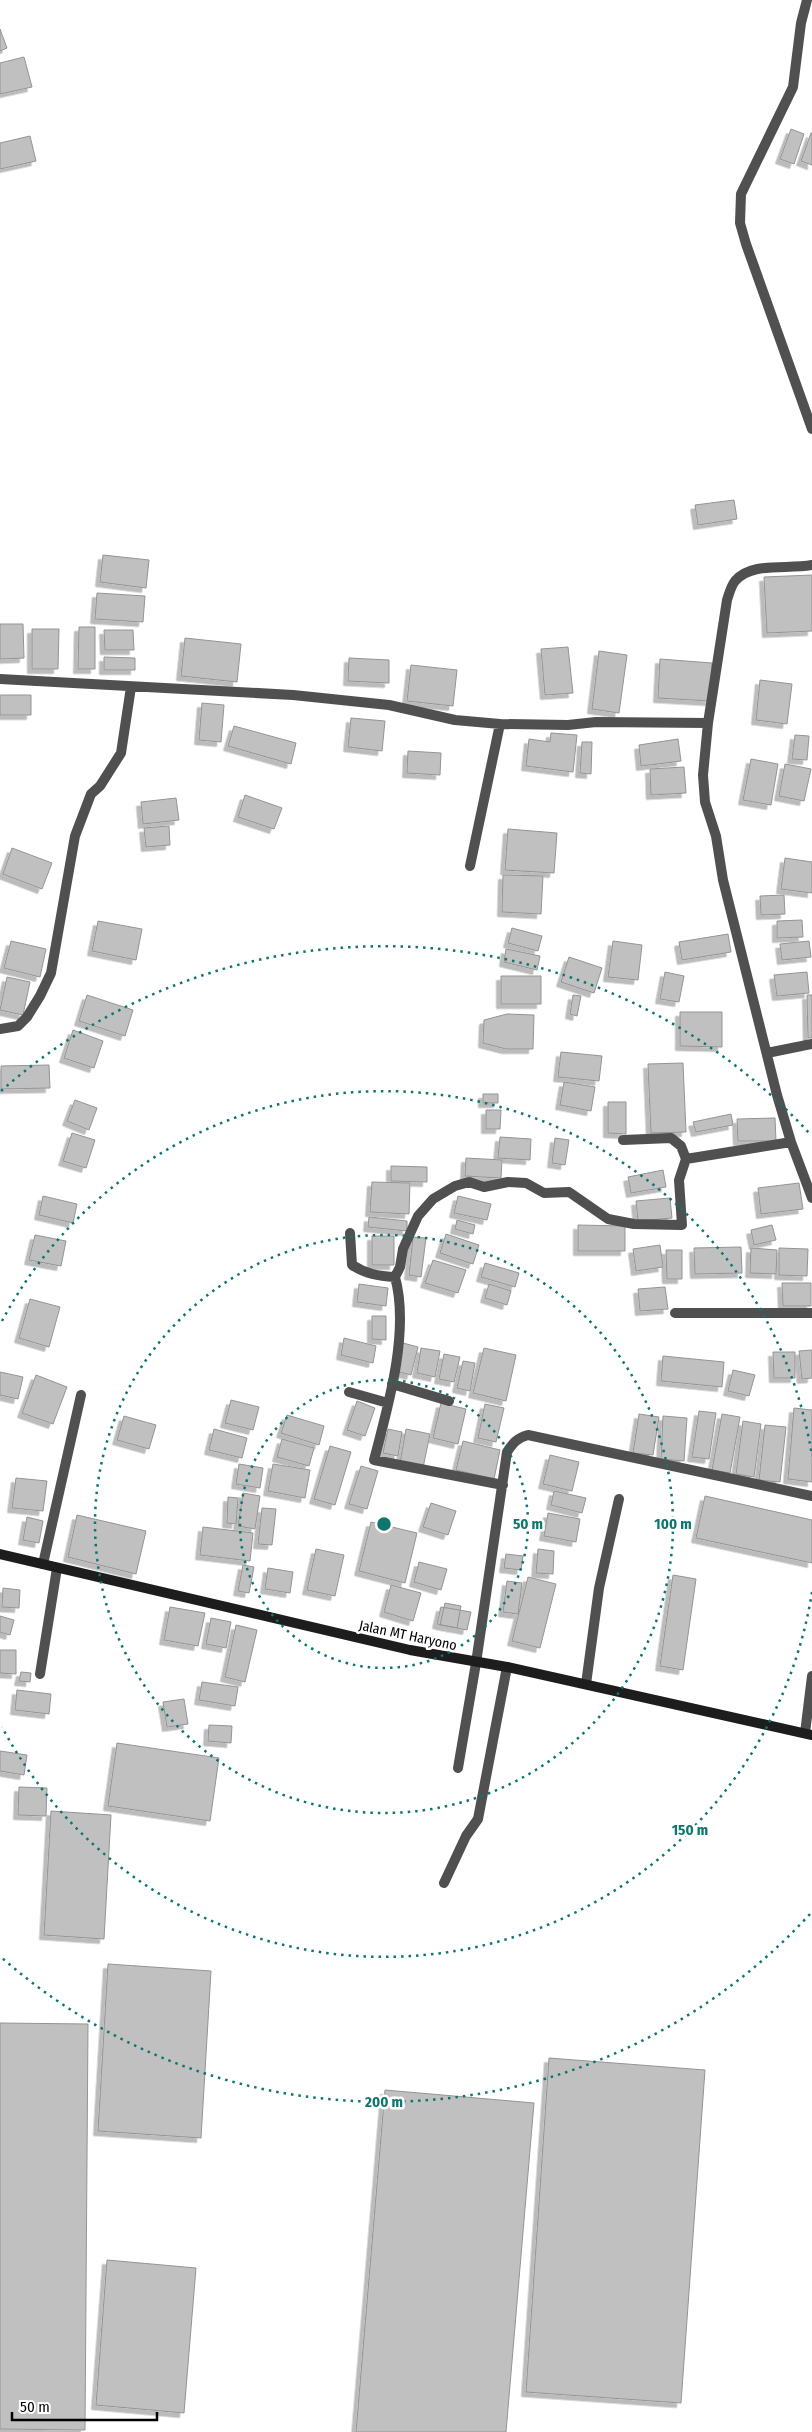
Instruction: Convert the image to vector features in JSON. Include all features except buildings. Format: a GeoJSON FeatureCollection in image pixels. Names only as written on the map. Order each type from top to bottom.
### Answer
{"type":"FeatureCollection","features":[{"type":"Feature","properties":{"kind":"main road","name":"Jalan MT Haryono"},"geometry":{"type":"LineString","coordinates":[[0,1554],[352,1637],[586,1684],[808,1734]]}},
{"type":"Feature","properties":{"kind":"street"},"geometry":{"type":"LineString","coordinates":[[807,0],[801,23],[793,87],[741,194],[739,208],[746,244],[812,429]]}},
{"type":"Feature","properties":{"kind":"street"},"geometry":{"type":"LineString","coordinates":[[812,565],[758,569],[744,573],[734,582],[727,600],[708,724],[704,775],[705,802],[716,836],[723,880],[767,1054],[791,1142],[812,1198]]}},
{"type":"Feature","properties":{"kind":"street"},"geometry":{"type":"LineString","coordinates":[[0,679],[293,695],[389,705],[455,720],[500,724],[568,725],[596,722],[708,724]]}},
{"type":"Feature","properties":{"kind":"street"},"geometry":{"type":"LineString","coordinates":[[0,1029],[18,1026],[27,1017],[51,973],[75,836],[91,794],[100,786],[121,753],[131,687]]}},
{"type":"Feature","properties":{"kind":"street"},"geometry":{"type":"LineString","coordinates":[[470,866],[500,724]]}},
{"type":"Feature","properties":{"kind":"street"},"geometry":{"type":"LineString","coordinates":[[767,1054],[812,1044]]}},
{"type":"Feature","properties":{"kind":"street"},"geometry":{"type":"LineString","coordinates":[[503,1485],[374,1460],[392,1384],[400,1298],[394,1277],[406,1240],[418,1216],[433,1199],[455,1186],[469,1182],[484,1187],[508,1182],[526,1183],[544,1193],[569,1192],[608,1219],[634,1224],[682,1226],[679,1180],[686,1159],[681,1146],[671,1138],[623,1140]]}},
{"type":"Feature","properties":{"kind":"street"},"geometry":{"type":"LineString","coordinates":[[686,1159],[791,1142]]}},
{"type":"Feature","properties":{"kind":"street"},"geometry":{"type":"LineString","coordinates":[[350,1233],[352,1264],[368,1274],[394,1277]]}},
{"type":"Feature","properties":{"kind":"street"},"geometry":{"type":"LineString","coordinates":[[675,1313],[812,1313]]}},
{"type":"Feature","properties":{"kind":"street"},"geometry":{"type":"LineString","coordinates":[[392,1384],[449,1401]]}},
{"type":"Feature","properties":{"kind":"street"},"geometry":{"type":"LineString","coordinates":[[349,1392],[388,1403]]}},
{"type":"Feature","properties":{"kind":"street"},"geometry":{"type":"LineString","coordinates":[[43,1564],[81,1395]]}},
{"type":"Feature","properties":{"kind":"street"},"geometry":{"type":"LineString","coordinates":[[458,1768],[476,1663],[507,1452],[513,1442],[520,1437],[528,1435],[812,1496]]}},
{"type":"Feature","properties":{"kind":"street"},"geometry":{"type":"LineString","coordinates":[[586,1684],[599,1588],[619,1499]]}},
{"type":"Feature","properties":{"kind":"street"},"geometry":{"type":"LineString","coordinates":[[40,1674],[57,1568]]}},
{"type":"Feature","properties":{"kind":"street"},"geometry":{"type":"LineString","coordinates":[[444,1883],[466,1836],[478,1819],[507,1668]]}},
{"type":"Feature","properties":{"kind":"street"},"geometry":{"type":"LineString","coordinates":[[808,1734],[812,1676]]}}]}
